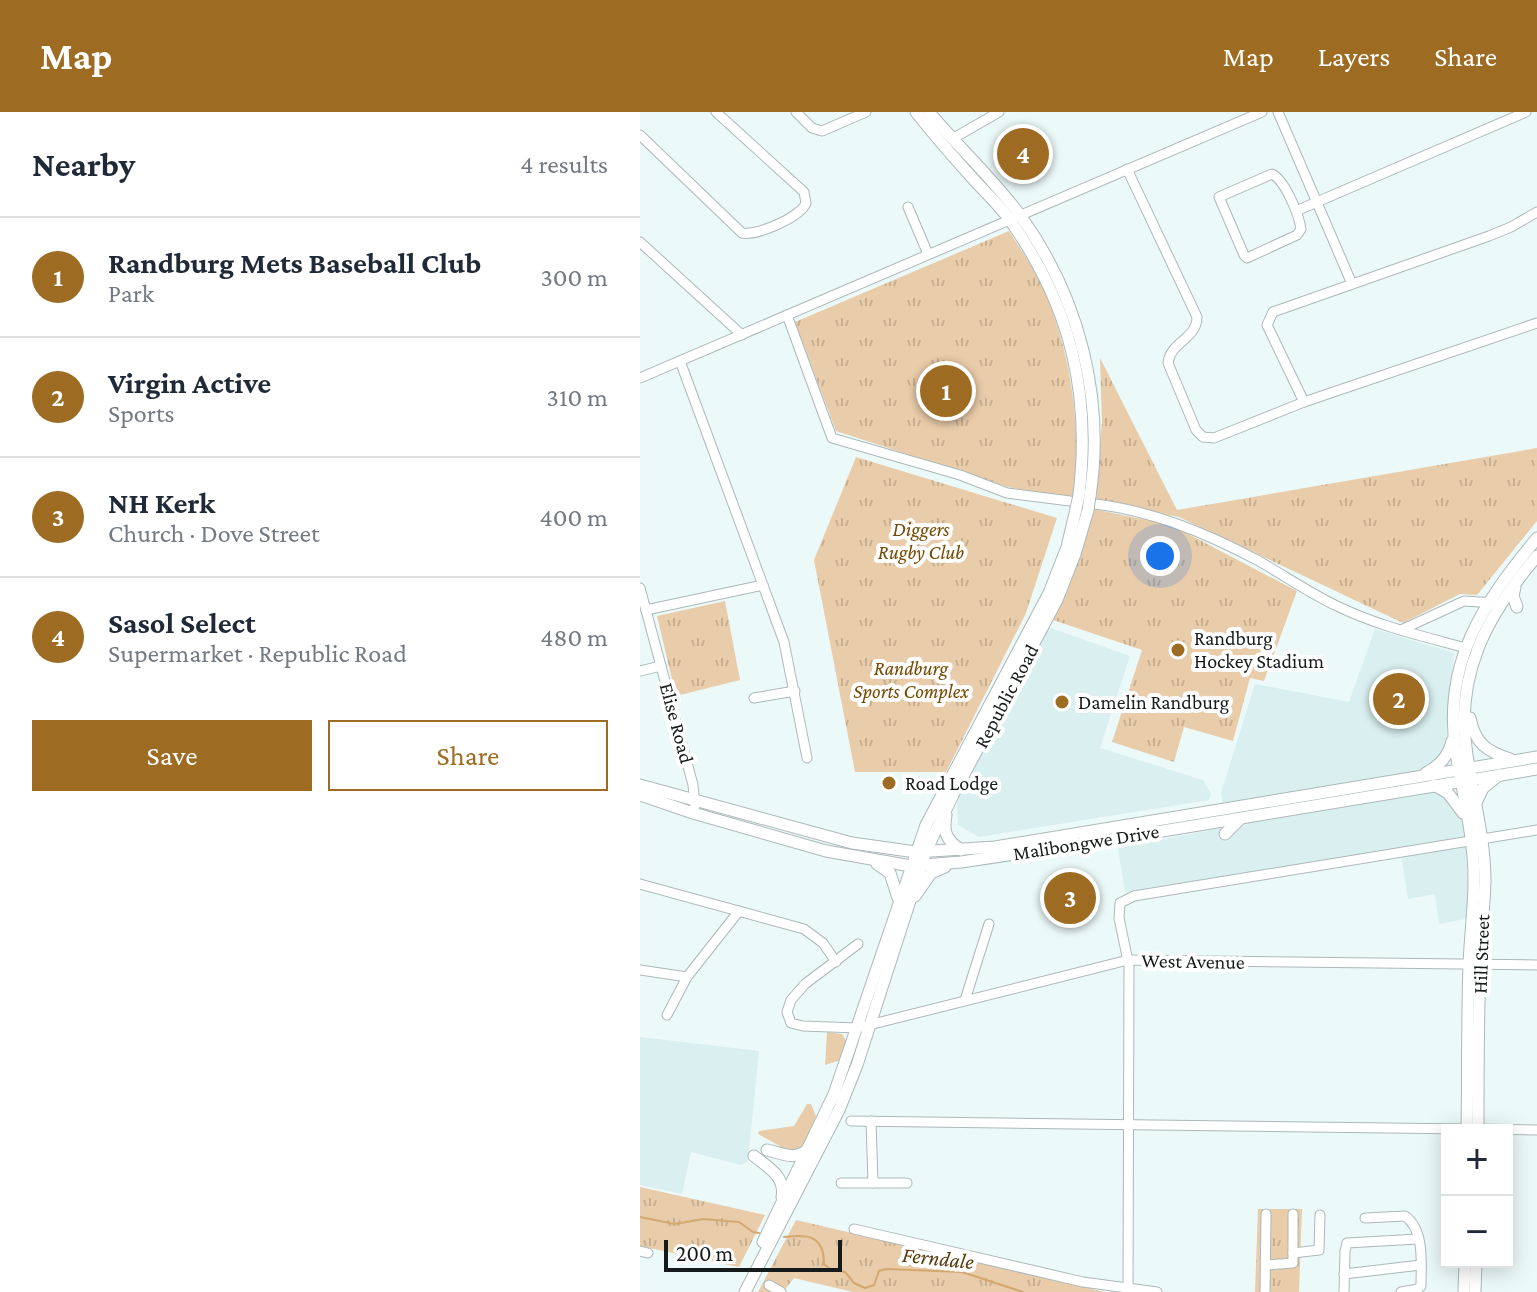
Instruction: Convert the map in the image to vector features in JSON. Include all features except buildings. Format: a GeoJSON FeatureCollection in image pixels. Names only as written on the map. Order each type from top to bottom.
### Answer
{"type":"FeatureCollection","features":[{"type":"Feature","properties":{"kind":"main road","name":"Republic Road"},"geometry":{"type":"LineString","coordinates":[[916,112],[1016,218]]}},
{"type":"Feature","properties":{"kind":"main road","name":"Republic Road"},"geometry":{"type":"LineString","coordinates":[[745,1292],[826,1138],[849,1086],[921,852],[1057,600],[1075,554],[1094,437],[1088,366],[1065,293],[1045,253],[929,112]]}},
{"type":"Feature","properties":{"kind":"main road","name":"Republic Road"},"geometry":{"type":"LineString","coordinates":[[921,852],[926,825],[1049,593],[1083,503]]}},
{"type":"Feature","properties":{"kind":"main road"},"geometry":{"type":"LineString","coordinates":[[1418,777],[1439,765],[1447,755],[1454,734],[1456,690],[1473,627],[1537,538]]}},
{"type":"Feature","properties":{"kind":"main road"},"geometry":{"type":"LineString","coordinates":[[1465,774],[1466,702],[1477,647],[1493,603],[1537,556]]}},
{"type":"Feature","properties":{"kind":"main road"},"geometry":{"type":"LineString","coordinates":[[1517,607],[1513,595],[1518,579]]}},
{"type":"Feature","properties":{"kind":"main road"},"geometry":{"type":"LineString","coordinates":[[1466,702],[1473,734],[1480,744],[1515,761]]}},
{"type":"Feature","properties":{"kind":"main road"},"geometry":{"type":"LineString","coordinates":[[1454,734],[1465,774]]}},
{"type":"Feature","properties":{"kind":"main road","name":"Malibongwe Drive"},"geometry":{"type":"LineString","coordinates":[[640,795],[836,840],[961,856],[1207,823],[1434,785],[1465,774],[1537,757]]}},
{"type":"Feature","properties":{"kind":"main road","name":"Malibongwe Drive"},"geometry":{"type":"LineString","coordinates":[[640,785],[694,807],[826,851],[916,865],[1039,840],[1418,777],[1499,775],[1537,769]]}},
{"type":"Feature","properties":{"kind":"main road","name":"Hill Street"},"geometry":{"type":"LineString","coordinates":[[1465,774],[1475,806],[1476,840]]}},
{"type":"Feature","properties":{"kind":"main road","name":"Hill Street"},"geometry":{"type":"LineString","coordinates":[[1465,774],[1468,820],[1485,880],[1474,964],[1472,1124]]}},
{"type":"Feature","properties":{"kind":"main road"},"geometry":{"type":"LineString","coordinates":[[1475,806],[1483,788],[1499,775]]}},
{"type":"Feature","properties":{"kind":"main road"},"geometry":{"type":"LineString","coordinates":[[1434,785],[1453,798],[1468,820]]}},
{"type":"Feature","properties":{"kind":"main road"},"geometry":{"type":"LineString","coordinates":[[870,860],[890,873],[904,903],[931,873],[961,856],[944,830],[953,795]]}},
{"type":"Feature","properties":{"kind":"main road"},"geometry":{"type":"LineString","coordinates":[[1207,823],[1225,833],[1243,816]]}},
{"type":"Feature","properties":{"kind":"main road"},"geometry":{"type":"LineString","coordinates":[[880,847],[902,844],[926,825]]}},
{"type":"Feature","properties":{"kind":"main road","name":"Republic Road"},"geometry":{"type":"LineString","coordinates":[[737,1292],[834,1094],[904,903]]}},
{"type":"Feature","properties":{"kind":"main road"},"geometry":{"type":"LineString","coordinates":[[767,1150],[797,1156],[809,1148]]}},
{"type":"Feature","properties":{"kind":"main road"},"geometry":{"type":"LineString","coordinates":[[754,1156],[777,1175],[783,1186],[776,1217]]}},
{"type":"Feature","properties":{"kind":"main road"},"geometry":{"type":"LineString","coordinates":[[1464,1292],[1465,1268]]}},
{"type":"Feature","properties":{"kind":"main road"},"geometry":{"type":"LineString","coordinates":[[1475,1292],[1476,1268]]}},
{"type":"Feature","properties":{"kind":"street"},"geometry":{"type":"LineString","coordinates":[[640,135],[742,233],[755,233],[800,213],[806,203],[804,192],[716,112]]}},
{"type":"Feature","properties":{"kind":"street"},"geometry":{"type":"LineString","coordinates":[[796,112],[812,128],[822,131],[866,112]]}},
{"type":"Feature","properties":{"kind":"street"},"geometry":{"type":"LineString","coordinates":[[640,378],[1262,112]]}},
{"type":"Feature","properties":{"kind":"street"},"geometry":{"type":"LineString","coordinates":[[1278,112],[1352,284]]}},
{"type":"Feature","properties":{"kind":"street"},"geometry":{"type":"LineString","coordinates":[[1296,211],[1526,112]]}},
{"type":"Feature","properties":{"kind":"street"},"geometry":{"type":"LineString","coordinates":[[952,139],[992,114]]}},
{"type":"Feature","properties":{"kind":"street"},"geometry":{"type":"LineString","coordinates":[[1127,169],[1197,317],[1195,329],[1172,351],[1168,363],[1198,434],[1203,437],[1214,438],[1304,402],[1537,323]]}},
{"type":"Feature","properties":{"kind":"street"},"geometry":{"type":"LineString","coordinates":[[1272,174],[1279,178],[1296,211],[1300,232],[1247,258],[1218,198],[1225,192],[1272,174]]}},
{"type":"Feature","properties":{"kind":"street"},"geometry":{"type":"LineString","coordinates":[[908,207],[928,254]]}},
{"type":"Feature","properties":{"kind":"street"},"geometry":{"type":"LineString","coordinates":[[1304,402],[1267,325],[1268,317],[1277,310],[1489,236],[1537,212]]}},
{"type":"Feature","properties":{"kind":"street"},"geometry":{"type":"LineString","coordinates":[[640,242],[742,335]]}},
{"type":"Feature","properties":{"kind":"street"},"geometry":{"type":"LineString","coordinates":[[787,315],[832,438],[960,475],[1007,493],[1146,513],[1192,529],[1257,560],[1342,608],[1400,630],[1466,648]]}},
{"type":"Feature","properties":{"kind":"street"},"geometry":{"type":"LineString","coordinates":[[680,361],[784,642],[807,758]]}},
{"type":"Feature","properties":{"kind":"street"},"geometry":{"type":"LineString","coordinates":[[646,610],[763,585]]}},
{"type":"Feature","properties":{"kind":"street","name":"Elise Road"},"geometry":{"type":"LineString","coordinates":[[640,588],[694,807]]}},
{"type":"Feature","properties":{"kind":"street"},"geometry":{"type":"LineString","coordinates":[[1400,630],[1458,603],[1493,603]]}},
{"type":"Feature","properties":{"kind":"street"},"geometry":{"type":"LineString","coordinates":[[640,671],[661,666]]}},
{"type":"Feature","properties":{"kind":"street"},"geometry":{"type":"LineString","coordinates":[[754,698],[795,691]]}},
{"type":"Feature","properties":{"kind":"street"},"geometry":{"type":"LineString","coordinates":[[1128,1289],[1128,960],[1119,918],[1119,907],[1124,899],[1537,830]]}},
{"type":"Feature","properties":{"kind":"street"},"geometry":{"type":"LineString","coordinates":[[640,884],[812,933],[836,962]]}},
{"type":"Feature","properties":{"kind":"street"},"geometry":{"type":"LineString","coordinates":[[667,1015],[687,977],[739,911]]}},
{"type":"Feature","properties":{"kind":"street"},"geometry":{"type":"LineString","coordinates":[[965,1000],[989,924]]}},
{"type":"Feature","properties":{"kind":"street"},"geometry":{"type":"LineString","coordinates":[[857,1028],[797,1025],[788,1018],[788,1007],[798,991],[858,944]]}},
{"type":"Feature","properties":{"kind":"street","name":"West Avenue"},"geometry":{"type":"LineString","coordinates":[[857,1028],[1128,960],[1537,965]]}},
{"type":"Feature","properties":{"kind":"street"},"geometry":{"type":"LineString","coordinates":[[640,970],[687,977]]}},
{"type":"Feature","properties":{"kind":"street"},"geometry":{"type":"LineString","coordinates":[[851,1121],[1441,1129]]}},
{"type":"Feature","properties":{"kind":"street"},"geometry":{"type":"LineString","coordinates":[[871,1121],[873,1183]]}},
{"type":"Feature","properties":{"kind":"street"},"geometry":{"type":"LineString","coordinates":[[1513,1130],[1537,1130]]}},
{"type":"Feature","properties":{"kind":"street"},"geometry":{"type":"LineString","coordinates":[[841,1183],[907,1183]]}},
{"type":"Feature","properties":{"kind":"street"},"geometry":{"type":"LineString","coordinates":[[1265,1292],[1266,1214]]}},
{"type":"Feature","properties":{"kind":"street"},"geometry":{"type":"LineString","coordinates":[[1266,1265],[1292,1264],[1293,1214]]}},
{"type":"Feature","properties":{"kind":"street"},"geometry":{"type":"LineString","coordinates":[[1293,1253],[1319,1250],[1320,1215]]}},
{"type":"Feature","properties":{"kind":"street"},"geometry":{"type":"LineString","coordinates":[[1365,1218],[1407,1217],[1418,1239],[1420,1288],[1401,1292]]}},
{"type":"Feature","properties":{"kind":"street"},"geometry":{"type":"LineString","coordinates":[[854,1229],[1083,1282],[1157,1292]]}},
{"type":"Feature","properties":{"kind":"street"},"geometry":{"type":"LineString","coordinates":[[1344,1292],[1347,1243],[1418,1239]]}},
{"type":"Feature","properties":{"kind":"street"},"geometry":{"type":"LineString","coordinates":[[1344,1274],[1421,1265]]}},
{"type":"Feature","properties":{"kind":"street"},"geometry":{"type":"LineString","coordinates":[[769,1285],[781,1292]]}},
{"type":"Feature","properties":{"kind":"shaded area","name":"Damelin Randburg"},"geometry":{"type":"Polygon","coordinates":[[[1048,627],[1130,656],[1100,748],[1203,780],[1211,794],[1209,800],[979,837],[958,825],[957,802],[1048,627]]]}},
{"type":"Feature","properties":{"kind":"shaded area"},"geometry":{"type":"Polygon","coordinates":[[[1375,629],[1454,653],[1446,739],[1456,809],[1464,823],[1470,918],[1439,924],[1435,894],[1408,899],[1400,848],[1125,892],[1118,848],[1227,827],[1221,793],[1255,684],[1349,702],[1375,629]]]}},
{"type":"Feature","properties":{"kind":"shaded area"},"geometry":{"type":"Polygon","coordinates":[[[640,1037],[759,1051],[748,1161],[741,1165],[691,1152],[682,1194],[640,1185],[640,1037]]]}},
{"type":"Feature","properties":{"kind":"green space"},"geometry":{"type":"Polygon","coordinates":[[[1009,231],[1034,270],[1063,345],[1075,422],[1074,500],[1008,487],[836,431],[795,322],[1009,231]]]}},
{"type":"Feature","properties":{"kind":"green space"},"geometry":{"type":"Polygon","coordinates":[[[1100,358],[1177,510],[1537,448],[1537,521],[1477,595],[1460,594],[1403,623],[1179,517],[1096,501],[1102,422],[1100,358]]]}},
{"type":"Feature","properties":{"kind":"green space"},"geometry":{"type":"Polygon","coordinates":[[[856,457],[1057,518],[1026,613],[946,772],[855,772],[814,560],[856,457]]]}},
{"type":"Feature","properties":{"kind":"green space"},"geometry":{"type":"Polygon","coordinates":[[[1093,509],[1171,525],[1297,591],[1264,681],[1250,678],[1233,741],[1184,727],[1174,762],[1112,742],[1142,650],[1053,620],[1093,509]]]}},
{"type":"Feature","properties":{"kind":"green space"},"geometry":{"type":"Polygon","coordinates":[[[725,601],[740,680],[676,696],[657,616],[725,601]]]}},
{"type":"Feature","properties":{"kind":"green space"},"geometry":{"type":"Polygon","coordinates":[[[827,1032],[842,1034],[847,1042],[841,1060],[825,1065],[827,1032]]]}},
{"type":"Feature","properties":{"kind":"green space"},"geometry":{"type":"Polygon","coordinates":[[[807,1104],[811,1104],[816,1116],[802,1149],[789,1151],[758,1134],[759,1131],[794,1126],[807,1104]]]}},
{"type":"Feature","properties":{"kind":"green space"},"geometry":{"type":"Polygon","coordinates":[[[640,1187],[765,1215],[739,1267],[640,1246],[640,1187]]]}},
{"type":"Feature","properties":{"kind":"green space"},"geometry":{"type":"Polygon","coordinates":[[[1258,1209],[1302,1209],[1299,1292],[1255,1292],[1258,1209]]]}},
{"type":"Feature","properties":{"kind":"green space"},"geometry":{"type":"Polygon","coordinates":[[[796,1220],[1105,1292],[853,1292],[794,1278],[783,1292],[758,1292],[796,1220]]]}},
{"type":"Feature","properties":{"kind":"waterway","name":"Ferndale"},"geometry":{"type":"LineString","coordinates":[[640,1217],[675,1224],[703,1219],[739,1222],[759,1233]]}},
{"type":"Feature","properties":{"kind":"waterway","name":"Ferndale"},"geometry":{"type":"LineString","coordinates":[[784,1237],[813,1238],[821,1247],[824,1264],[830,1269],[845,1272],[854,1283],[865,1288],[874,1285],[879,1271],[886,1269],[962,1272],[1023,1292]]}},
{"type":"Feature","properties":{"kind":"place","name":"Sasol Select"},"geometry":{"type":"Point","coordinates":[1023,154]}},
{"type":"Feature","properties":{"kind":"place","name":"Randburg Mets Baseball Club"},"geometry":{"type":"Point","coordinates":[946,391]}},
{"type":"Feature","properties":{"kind":"place","name":"Randburg Hockey Stadium"},"geometry":{"type":"Point","coordinates":[1178,650]}},
{"type":"Feature","properties":{"kind":"place","name":"Virgin Active"},"geometry":{"type":"Point","coordinates":[1399,699]}},
{"type":"Feature","properties":{"kind":"place","name":"Damelin Randburg"},"geometry":{"type":"Point","coordinates":[1062,702]}},
{"type":"Feature","properties":{"kind":"place","name":"Road Lodge"},"geometry":{"type":"Point","coordinates":[889,783]}},
{"type":"Feature","properties":{"kind":"place","name":"NH Kerk"},"geometry":{"type":"Point","coordinates":[1070,898]}},
{"type":"Feature","properties":{"kind":"park label","name":"Diggers Rugby Club"},"geometry":{"type":"Point","coordinates":[921,540]}},
{"type":"Feature","properties":{"kind":"park label","name":"Randburg Sports Complex"},"geometry":{"type":"Point","coordinates":[911,680]}}]}
